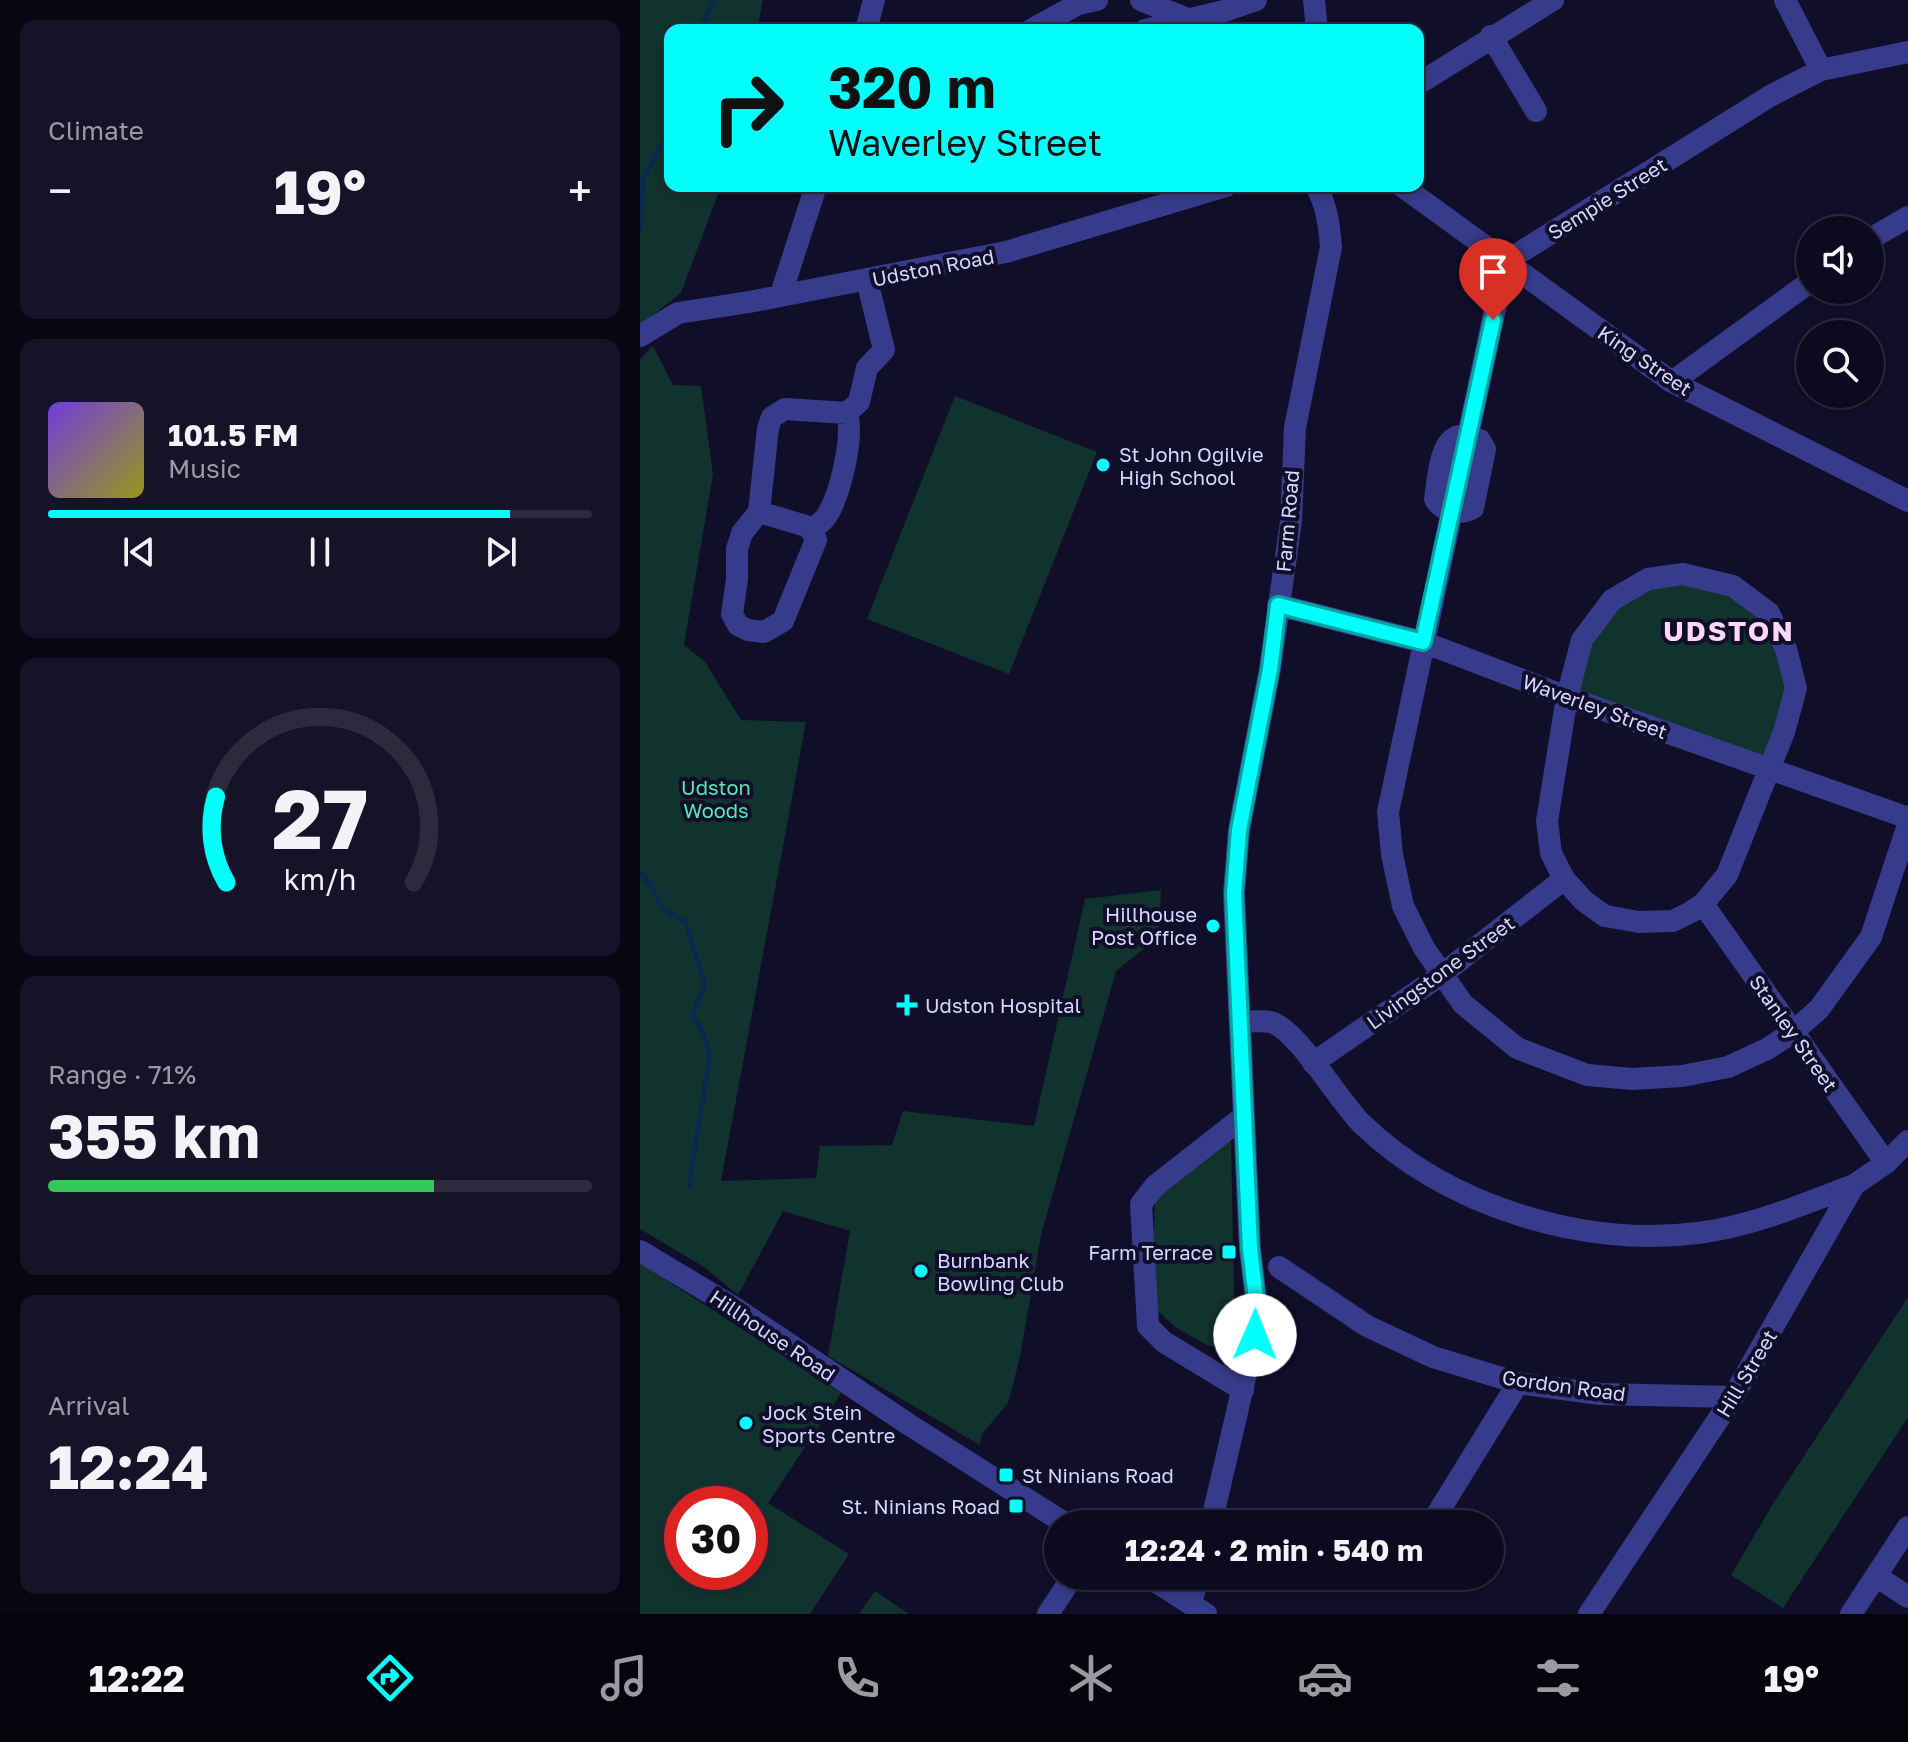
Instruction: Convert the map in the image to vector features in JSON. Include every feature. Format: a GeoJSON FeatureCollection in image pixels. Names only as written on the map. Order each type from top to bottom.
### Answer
{"type":"FeatureCollection","features":[{"type":"Feature","properties":{"kind":"street"},"geometry":{"type":"LineString","coordinates":[[868,24],[874,0]]}},
{"type":"Feature","properties":{"kind":"street"},"geometry":{"type":"LineString","coordinates":[[1042,24],[1078,4],[1097,0]]}},
{"type":"Feature","properties":{"kind":"street"},"geometry":{"type":"LineString","coordinates":[[1141,0],[1185,18]]}},
{"type":"Feature","properties":{"kind":"street"},"geometry":{"type":"LineString","coordinates":[[1165,24],[1224,11],[1256,0]]}},
{"type":"Feature","properties":{"kind":"street"},"geometry":{"type":"LineString","coordinates":[[1314,0],[1316,24]]}},
{"type":"Feature","properties":{"kind":"street"},"geometry":{"type":"LineString","coordinates":[[1424,80],[1553,0]]}},
{"type":"Feature","properties":{"kind":"street"},"geometry":{"type":"LineString","coordinates":[[1785,0],[1821,70]]}},
{"type":"Feature","properties":{"kind":"street"},"geometry":{"type":"LineString","coordinates":[[1491,36],[1536,111]]}},
{"type":"Feature","properties":{"kind":"street","name":"Sempie Street"},"geometry":{"type":"LineString","coordinates":[[1505,262],[1770,96],[1821,70],[1908,52]]}},
{"type":"Feature","properties":{"kind":"street"},"geometry":{"type":"LineString","coordinates":[[781,294],[814,192]]}},
{"type":"Feature","properties":{"kind":"street","name":"Udston Road"},"geometry":{"type":"LineString","coordinates":[[640,336],[678,313],[1006,252],[1206,192]]}},
{"type":"Feature","properties":{"kind":"street","name":"Farm Road"},"geometry":{"type":"LineString","coordinates":[[1214,1510],[1255,1335],[1256,1299],[1250,1249],[1234,893],[1236,862],[1239,830],[1270,669],[1291,521],[1295,428],[1331,247],[1329,218],[1320,192]]}},
{"type":"Feature","properties":{"kind":"street","name":"King Street"},"geometry":{"type":"LineString","coordinates":[[1410,192],[1672,382],[1908,501]]}},
{"type":"Feature","properties":{"kind":"street"},"geometry":{"type":"LineString","coordinates":[[1884,231],[1908,217]]}},
{"type":"Feature","properties":{"kind":"street"},"geometry":{"type":"LineString","coordinates":[[1505,262],[1388,812],[1392,854],[1403,906],[1441,975],[1463,1004],[1517,1048],[1587,1075],[1632,1079],[1682,1076],[1728,1067],[1767,1049],[1819,1009],[1871,937],[1908,825]]}},
{"type":"Feature","properties":{"kind":"street"},"geometry":{"type":"LineString","coordinates":[[759,512],[806,526],[816,540],[783,621],[764,632],[738,625],[732,614],[737,549],[742,533],[759,512],[768,428],[772,417],[785,409],[847,413],[859,402],[867,368],[884,350],[867,280]]}},
{"type":"Feature","properties":{"kind":"street"},"geometry":{"type":"LineString","coordinates":[[1672,382],[1796,292]]}},
{"type":"Feature","properties":{"kind":"street"},"geometry":{"type":"LineString","coordinates":[[812,531],[825,519],[837,492],[851,429],[847,413]]}},
{"type":"Feature","properties":{"kind":"street"},"geometry":{"type":"LineString","coordinates":[[1683,574],[1733,586],[1769,613],[1786,649],[1796,688],[1784,732],[1727,875],[1703,904],[1673,921],[1605,916],[1584,901],[1564,879],[1551,853],[1547,821],[1567,697],[1582,640],[1612,600],[1648,579],[1683,574]]}},
{"type":"Feature","properties":{"kind":"street","name":"Waverley Street"},"geometry":{"type":"LineString","coordinates":[[1278,605],[1423,642],[1567,697],[1908,818]]}},
{"type":"Feature","properties":{"kind":"street","name":"Livingstone Street"},"geometry":{"type":"LineString","coordinates":[[1313,1063],[1441,975],[1564,879]]}},
{"type":"Feature","properties":{"kind":"street","name":"Stanley Street"},"geometry":{"type":"LineString","coordinates":[[1703,904],[1886,1163]]}},
{"type":"Feature","properties":{"kind":"street"},"geometry":{"type":"LineString","coordinates":[[1240,1022],[1272,1022],[1289,1031],[1362,1124],[1421,1171],[1497,1207],[1538,1221],[1624,1235],[1697,1233],[1751,1223],[1854,1185]]}},
{"type":"Feature","properties":{"kind":"street"},"geometry":{"type":"LineString","coordinates":[[1243,1117],[1155,1186],[1141,1204],[1148,1326],[1164,1342],[1243,1390]]}},
{"type":"Feature","properties":{"kind":"street","name":"Hill Street"},"geometry":{"type":"LineString","coordinates":[[1589,1614],[1733,1397],[1854,1185],[1886,1163],[1908,1141]]}},
{"type":"Feature","properties":{"kind":"street","name":"Hillhouse Road"},"geometry":{"type":"LineString","coordinates":[[640,1251],[735,1308],[1044,1510]]}},
{"type":"Feature","properties":{"kind":"street","name":"Gordon Road"},"geometry":{"type":"LineString","coordinates":[[1279,1267],[1367,1326],[1433,1357],[1518,1383],[1600,1394],[1733,1397]]}},
{"type":"Feature","properties":{"kind":"street"},"geometry":{"type":"LineString","coordinates":[[1440,1510],[1518,1383]]}},
{"type":"Feature","properties":{"kind":"street"},"geometry":{"type":"LineString","coordinates":[[1851,1614],[1908,1527]]}},
{"type":"Feature","properties":{"kind":"street"},"geometry":{"type":"LineString","coordinates":[[1876,1576],[1908,1597]]}},
{"type":"Feature","properties":{"kind":"street"},"geometry":{"type":"LineString","coordinates":[[1048,1614],[1064,1590]]}},
{"type":"Feature","properties":{"kind":"street"},"geometry":{"type":"LineString","coordinates":[[1169,1590],[1198,1609]]}},
{"type":"Feature","properties":{"kind":"green space"},"geometry":{"type":"Polygon","coordinates":[[[640,0],[763,0],[758,24],[664,24],[664,192],[719,192],[681,293],[640,326],[640,0]]]}},
{"type":"Feature","properties":{"kind":"green space","name":"Udston Woods"},"geometry":{"type":"Polygon","coordinates":[[[653,346],[673,385],[701,386],[713,474],[684,645],[705,662],[741,720],[806,722],[721,1181],[816,1178],[820,1146],[892,1145],[903,1111],[1034,1126],[1085,899],[1161,890],[1159,936],[1116,971],[1041,1235],[1020,1357],[1008,1403],[982,1434],[980,1445],[828,1356],[850,1231],[783,1211],[738,1295],[704,1267],[640,1229],[640,359],[653,346]]]}},
{"type":"Feature","properties":{"kind":"green space"},"geometry":{"type":"Polygon","coordinates":[[[955,396],[1097,452],[1009,674],[867,619],[955,396]]]}},
{"type":"Feature","properties":{"kind":"green space"},"geometry":{"type":"Polygon","coordinates":[[[1683,574],[1769,613],[1796,688],[1771,768],[1567,697],[1612,600],[1683,574]]]}},
{"type":"Feature","properties":{"kind":"green space"},"geometry":{"type":"Polygon","coordinates":[[[1231,1138],[1235,1352],[1207,1345],[1175,1327],[1155,1308],[1152,1282],[1155,1202],[1172,1181],[1231,1138]]]}},
{"type":"Feature","properties":{"kind":"green space"},"geometry":{"type":"Polygon","coordinates":[[[640,1263],[841,1393],[768,1503],[849,1554],[810,1614],[640,1614],[640,1263]]]}},
{"type":"Feature","properties":{"kind":"green space"},"geometry":{"type":"Polygon","coordinates":[[[1908,1297],[1908,1417],[1783,1608],[1731,1575],[1774,1502],[1908,1297]]]}},
{"type":"Feature","properties":{"kind":"green space"},"geometry":{"type":"Polygon","coordinates":[[[875,1591],[909,1614],[859,1614],[875,1591]]]}},
{"type":"Feature","properties":{"kind":"waterway"},"geometry":{"type":"LineString","coordinates":[[703,24],[714,0]]}},
{"type":"Feature","properties":{"kind":"waterway"},"geometry":{"type":"LineString","coordinates":[[640,231],[643,178],[664,141]]}},
{"type":"Feature","properties":{"kind":"waterway"},"geometry":{"type":"LineString","coordinates":[[640,872],[662,908],[686,923],[705,986],[692,1016],[701,1029],[710,1054],[689,1186]]}},
{"type":"Feature","properties":{"kind":"place","name":"St John Ogilvie High School"},"geometry":{"type":"Point","coordinates":[1103,465]}},
{"type":"Feature","properties":{"kind":"place","name":"Hillhouse Post Office"},"geometry":{"type":"Point","coordinates":[1213,926]}},
{"type":"Feature","properties":{"kind":"place","name":"Udston Hospital"},"geometry":{"type":"Point","coordinates":[907,1005]}},
{"type":"Feature","properties":{"kind":"place","name":"Farm Terrace"},"geometry":{"type":"Point","coordinates":[1229,1252]}},
{"type":"Feature","properties":{"kind":"place","name":"Burnbank Bowling Club"},"geometry":{"type":"Point","coordinates":[921,1271]}},
{"type":"Feature","properties":{"kind":"place","name":"Jock Stein Sports Centre"},"geometry":{"type":"Point","coordinates":[746,1423]}},
{"type":"Feature","properties":{"kind":"place","name":"St Ninians Road"},"geometry":{"type":"Point","coordinates":[1006,1475]}},
{"type":"Feature","properties":{"kind":"place","name":"St. Ninians Road"},"geometry":{"type":"Point","coordinates":[1016,1506]}},
{"type":"Feature","properties":{"kind":"district","name":"UDSTON"},"geometry":{"type":"Point","coordinates":[1729,630]}},
{"type":"Feature","properties":{"kind":"route"},"geometry":{"type":"LineString","coordinates":[[1255,1335],[1256,1299],[1250,1249],[1234,893],[1239,830],[1270,669],[1278,605],[1423,642],[1493,320]]}}]}
